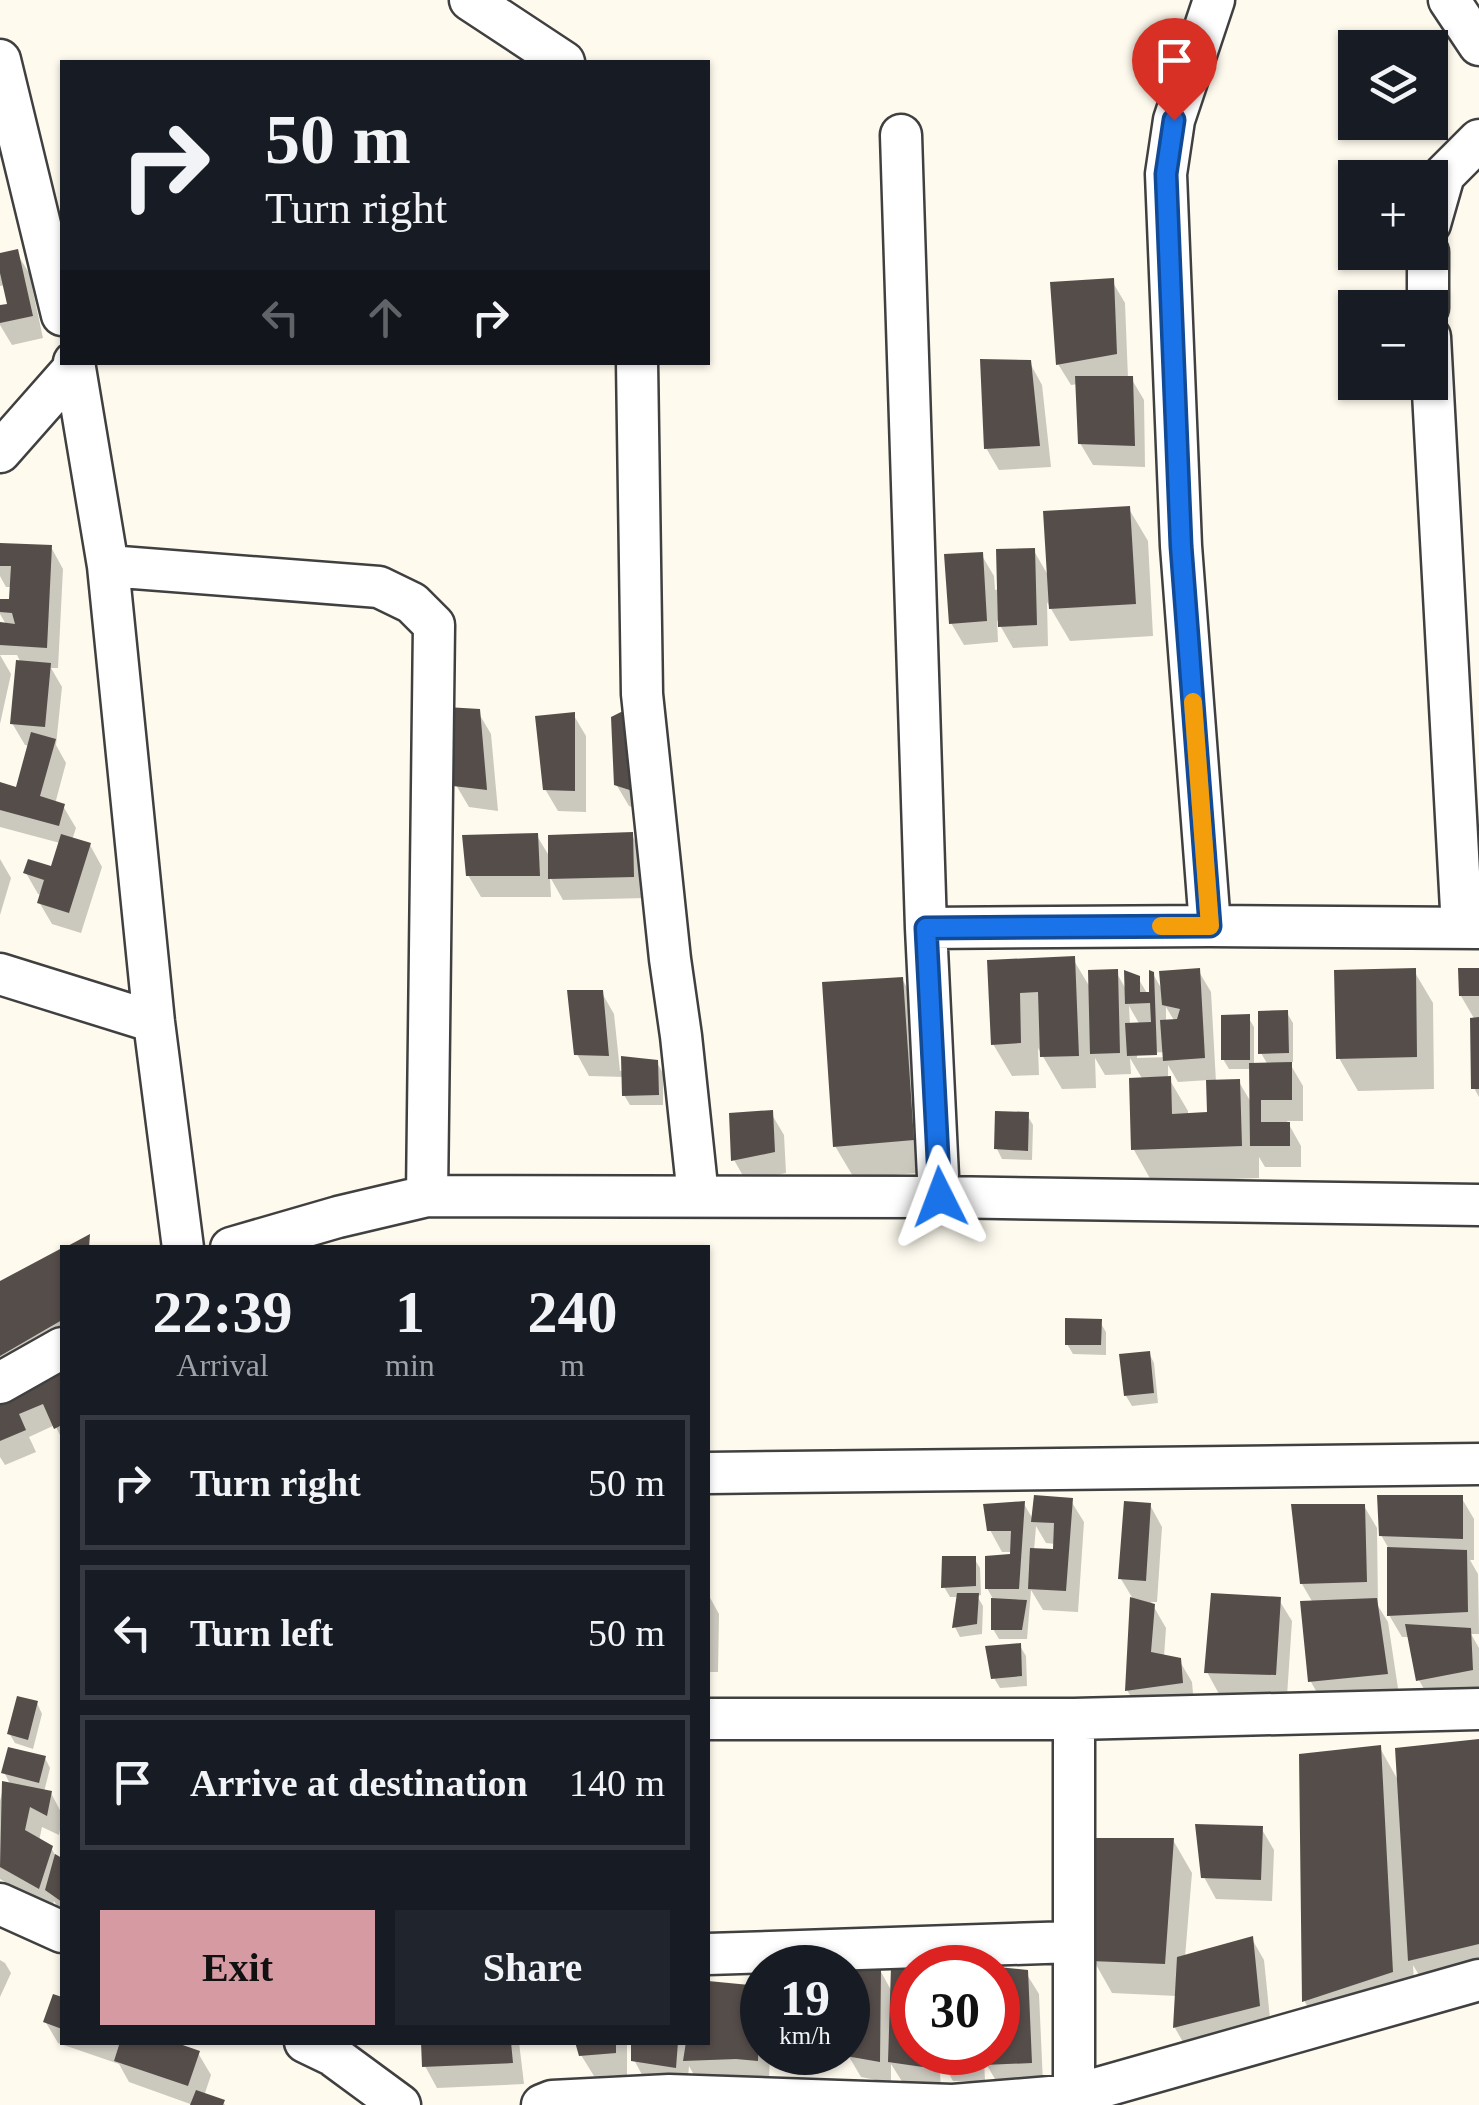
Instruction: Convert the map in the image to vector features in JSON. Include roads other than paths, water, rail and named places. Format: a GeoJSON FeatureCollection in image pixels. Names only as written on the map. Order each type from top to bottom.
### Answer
{"type":"FeatureCollection","features":[{"type":"Feature","properties":{"kind":"street"},"geometry":{"type":"LineString","coordinates":[[470,0],[561,60]]}},
{"type":"Feature","properties":{"kind":"street"},"geometry":{"type":"LineString","coordinates":[[1210,926],[1181,546],[1166,174],[1174,120],[1214,0]]}},
{"type":"Feature","properties":{"kind":"street"},"geometry":{"type":"LineString","coordinates":[[1448,0],[1479,45]]}},
{"type":"Feature","properties":{"kind":"street"},"geometry":{"type":"LineString","coordinates":[[2,81],[60,308]]}},
{"type":"Feature","properties":{"kind":"street"},"geometry":{"type":"LineString","coordinates":[[900,136],[926,928],[940,1197]]}},
{"type":"Feature","properties":{"kind":"street"},"geometry":{"type":"LineString","coordinates":[[1448,171],[1479,140]]}},
{"type":"Feature","properties":{"kind":"street"},"geometry":{"type":"LineString","coordinates":[[0,452],[75,365]]}},
{"type":"Feature","properties":{"kind":"street"},"geometry":{"type":"LineString","coordinates":[[75,365],[108,566],[154,1022],[182,1245]]}},
{"type":"Feature","properties":{"kind":"street"},"geometry":{"type":"LineString","coordinates":[[637,365],[642,694],[698,1196]]}},
{"type":"Feature","properties":{"kind":"street"},"geometry":{"type":"LineString","coordinates":[[926,928],[1470,928],[1434,400]]}},
{"type":"Feature","properties":{"kind":"street"},"geometry":{"type":"LineString","coordinates":[[108,566],[379,586],[412,603],[434,625],[427,1196]]}},
{"type":"Feature","properties":{"kind":"street"},"geometry":{"type":"LineString","coordinates":[[0,974],[154,1022]]}},
{"type":"Feature","properties":{"kind":"street"},"geometry":{"type":"LineString","coordinates":[[241,1245],[427,1196],[940,1197],[1479,1205]]}},
{"type":"Feature","properties":{"kind":"street"},"geometry":{"type":"LineString","coordinates":[[0,1383],[60,1349]]}},
{"type":"Feature","properties":{"kind":"street"},"geometry":{"type":"LineString","coordinates":[[710,1473],[1479,1464]]}},
{"type":"Feature","properties":{"kind":"street"},"geometry":{"type":"LineString","coordinates":[[710,1719],[1074,1718],[1479,1709]]}},
{"type":"Feature","properties":{"kind":"street"},"geometry":{"type":"LineString","coordinates":[[1074,1718],[1074,2095]]}},
{"type":"Feature","properties":{"kind":"street"},"geometry":{"type":"LineString","coordinates":[[0,1904],[60,1931]]}},
{"type":"Feature","properties":{"kind":"street"},"geometry":{"type":"LineString","coordinates":[[710,1954],[1072,1942]]}},
{"type":"Feature","properties":{"kind":"street"},"geometry":{"type":"LineString","coordinates":[[542,2105],[552,2101],[670,2095],[952,2105],[1074,2095],[1479,1980]]}},
{"type":"Feature","properties":{"kind":"street"},"geometry":{"type":"LineString","coordinates":[[324,2047],[400,2105]]}}]}
